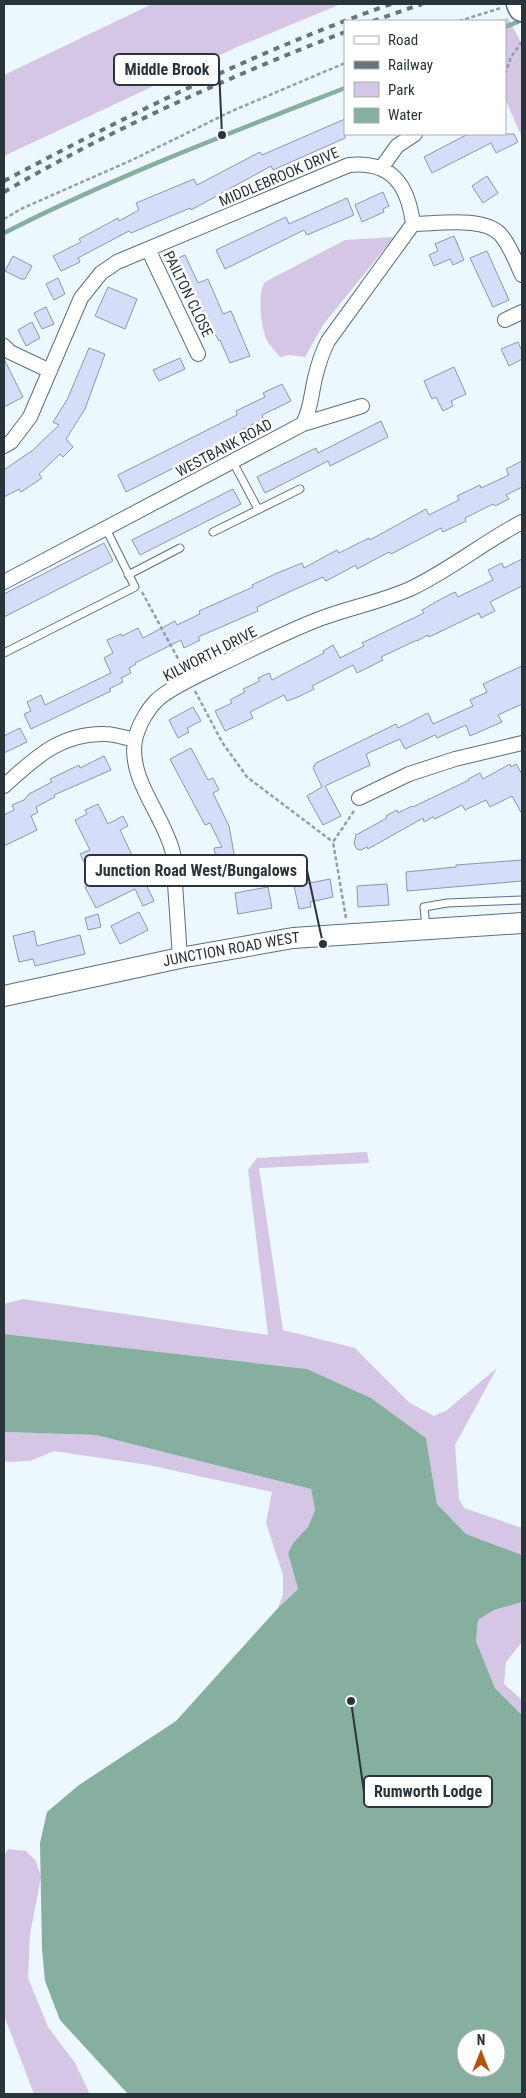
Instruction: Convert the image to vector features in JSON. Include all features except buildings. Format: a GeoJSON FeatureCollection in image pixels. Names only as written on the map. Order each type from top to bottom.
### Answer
{"type":"FeatureCollection","features":[{"type":"Feature","properties":{"kind":"street"},"geometry":{"type":"LineString","coordinates":[[303,424],[311,405],[321,354],[328,340],[413,224],[410,204],[400,184],[382,167],[397,146],[414,135]]}},
{"type":"Feature","properties":{"kind":"street","name":"MIDDLEBROOK DRIVE"},"geometry":{"type":"LineString","coordinates":[[4,446],[11,442],[30,418],[81,298],[101,273],[117,262],[349,165],[366,164],[382,167]]}},
{"type":"Feature","properties":{"kind":"street"},"geometry":{"type":"LineString","coordinates":[[413,224],[473,223],[484,224],[493,228],[506,242],[522,275]]}},
{"type":"Feature","properties":{"kind":"street","name":"PAILTON CLOSE"},"geometry":{"type":"LineString","coordinates":[[148,249],[198,354]]}},
{"type":"Feature","properties":{"kind":"street"},"geometry":{"type":"LineString","coordinates":[[505,320],[522,312]]}},
{"type":"Feature","properties":{"kind":"street"},"geometry":{"type":"LineString","coordinates":[[4,346],[10,352],[50,371]]}},
{"type":"Feature","properties":{"kind":"street","name":"WESTBANK ROAD"},"geometry":{"type":"LineString","coordinates":[[4,582],[303,424],[362,406]]}},
{"type":"Feature","properties":{"kind":"street","name":"KILWORTH DRIVE"},"geometry":{"type":"LineString","coordinates":[[180,958],[173,853],[170,840],[140,779],[135,756],[135,740],[141,722],[157,700],[189,680],[297,628],[410,589],[440,573],[496,536],[522,522]]}},
{"type":"Feature","properties":{"kind":"street"},"geometry":{"type":"LineString","coordinates":[[4,786],[37,757],[58,743],[84,735],[99,734],[135,740]]}},
{"type":"Feature","properties":{"kind":"street"},"geometry":{"type":"LineString","coordinates":[[359,798],[409,774],[455,759],[522,743]]}},
{"type":"Feature","properties":{"kind":"street","name":"JUNCTION ROAD WEST"},"geometry":{"type":"LineString","coordinates":[[4,996],[180,958],[293,938],[522,923]]}},
{"type":"Feature","properties":{"kind":"lane"},"geometry":{"type":"LineString","coordinates":[[234,462],[258,509]]}},
{"type":"Feature","properties":{"kind":"lane"},"geometry":{"type":"LineString","coordinates":[[213,532],[300,489]]}},
{"type":"Feature","properties":{"kind":"lane"},"geometry":{"type":"LineString","coordinates":[[4,653],[134,587],[106,529]]}},
{"type":"Feature","properties":{"kind":"lane"},"geometry":{"type":"LineString","coordinates":[[128,575],[180,548]]}},
{"type":"Feature","properties":{"kind":"lane"},"geometry":{"type":"LineString","coordinates":[[426,929],[424,907],[446,903],[522,900]]}},
{"type":"Feature","properties":{"kind":"path"},"geometry":{"type":"LineString","coordinates":[[464,20],[517,6]]}},
{"type":"Feature","properties":{"kind":"path"},"geometry":{"type":"LineString","coordinates":[[506,71],[511,57],[522,42]]}},
{"type":"Feature","properties":{"kind":"path"},"geometry":{"type":"LineString","coordinates":[[4,219],[21,209],[132,160],[232,111],[344,63]]}},
{"type":"Feature","properties":{"kind":"path"},"geometry":{"type":"LineString","coordinates":[[134,587],[144,593],[222,742],[247,777],[333,842],[349,934]]}},
{"type":"Feature","properties":{"kind":"path"},"geometry":{"type":"LineString","coordinates":[[333,842],[354,811],[359,798]]}},
{"type":"Feature","properties":{"kind":"green space"},"geometry":{"type":"Polygon","coordinates":[[[152,4],[341,4],[237,47],[4,156],[4,75],[152,4]]]}},
{"type":"Feature","properties":{"kind":"green space"},"geometry":{"type":"Polygon","coordinates":[[[508,18],[522,44],[522,137],[506,101],[506,20],[501,20],[508,18]]]}},
{"type":"Feature","properties":{"kind":"green space"},"geometry":{"type":"Polygon","coordinates":[[[394,237],[323,325],[305,357],[290,355],[280,357],[267,341],[263,328],[261,294],[265,282],[345,240],[394,237]]]}},
{"type":"Feature","properties":{"kind":"green space"},"geometry":{"type":"Polygon","coordinates":[[[367,1152],[369,1163],[259,1168],[283,1330],[355,1348],[410,1403],[434,1416],[447,1410],[497,1368],[455,1445],[459,1499],[464,1508],[522,1528],[522,1555],[466,1534],[437,1504],[426,1438],[371,1398],[307,1369],[4,1334],[4,1304],[23,1299],[268,1335],[248,1170],[257,1158],[367,1152]]]}},
{"type":"Feature","properties":{"kind":"green space"},"geometry":{"type":"Polygon","coordinates":[[[4,1432],[96,1435],[311,1489],[315,1510],[308,1527],[293,1543],[288,1553],[298,1589],[278,1608],[283,1595],[283,1575],[266,1523],[272,1492],[148,1465],[54,1451],[30,1461],[8,1462],[4,1460],[4,1432]]]}},
{"type":"Feature","properties":{"kind":"green space"},"geometry":{"type":"Polygon","coordinates":[[[522,1602],[522,1642],[506,1662],[504,1684],[522,1700],[522,1715],[495,1688],[476,1641],[478,1620],[494,1610],[522,1602]]]}},
{"type":"Feature","properties":{"kind":"green space"},"geometry":{"type":"Polygon","coordinates":[[[8,1849],[26,1851],[36,1861],[41,1877],[30,1934],[28,1978],[48,2027],[75,2063],[90,2094],[34,2094],[4,2015],[4,1856],[8,1849]]]}},
{"type":"Feature","properties":{"kind":"water"},"geometry":{"type":"Polygon","coordinates":[[[4,1334],[307,1369],[371,1398],[426,1438],[437,1504],[466,1534],[522,1555],[522,1602],[494,1610],[478,1620],[476,1641],[495,1688],[522,1715],[522,2094],[128,2094],[60,2020],[45,1981],[42,1949],[40,1843],[47,1812],[79,1785],[176,1721],[278,1608],[298,1589],[288,1553],[293,1543],[308,1527],[315,1510],[311,1489],[96,1435],[4,1432],[4,1334]]]}},
{"type":"Feature","properties":{"kind":"waterway"},"geometry":{"type":"LineString","coordinates":[[506,27],[522,20]]}},
{"type":"Feature","properties":{"kind":"waterway"},"geometry":{"type":"LineString","coordinates":[[4,233],[130,174],[344,88]]}},
{"type":"Feature","properties":{"kind":"railway"},"geometry":{"type":"LineString","coordinates":[[347,20],[391,4]]}},
{"type":"Feature","properties":{"kind":"railway"},"geometry":{"type":"LineString","coordinates":[[376,20],[422,4]]}},
{"type":"Feature","properties":{"kind":"railway"},"geometry":{"type":"LineString","coordinates":[[4,181],[194,85],[344,21]]}},
{"type":"Feature","properties":{"kind":"railway"},"geometry":{"type":"LineString","coordinates":[[4,192],[86,147],[171,105],[344,32]]}},
{"type":"Feature","properties":{"kind":"place","name":"Middle Brook"},"geometry":{"type":"Point","coordinates":[222,135]}},
{"type":"Feature","properties":{"kind":"place","name":"Junction Road West/Bungalows"},"geometry":{"type":"Point","coordinates":[323,944]}},
{"type":"Feature","properties":{"kind":"place","name":"Rumworth Lodge"},"geometry":{"type":"Point","coordinates":[351,1701]}}]}
